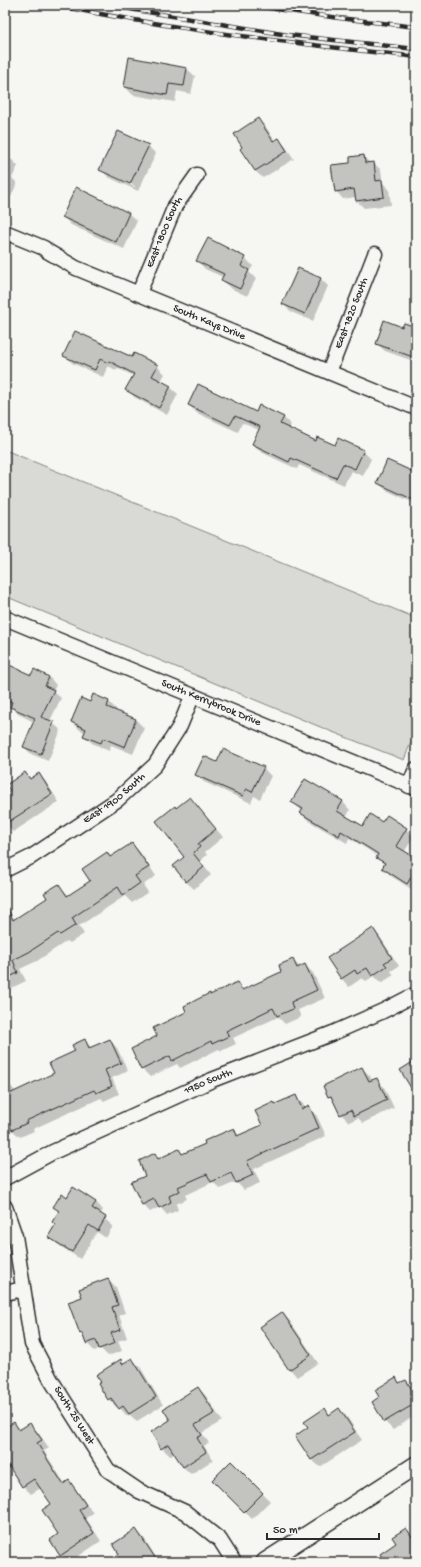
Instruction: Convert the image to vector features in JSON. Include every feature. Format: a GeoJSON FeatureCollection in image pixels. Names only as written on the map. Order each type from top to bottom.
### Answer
{"type":"FeatureCollection","features":[{"type":"Feature","properties":{"kind":"street","name":"East 1800 South"},"geometry":{"type":"LineString","coordinates":[[139,293],[175,206],[197,175]]}},
{"type":"Feature","properties":{"kind":"street","name":"South Kays Drive"},"geometry":{"type":"LineString","coordinates":[[5,232],[44,248],[46,251],[76,268],[416,408]]}},
{"type":"Feature","properties":{"kind":"street","name":"East 1820 South"},"geometry":{"type":"LineString","coordinates":[[329,372],[375,254]]}},
{"type":"Feature","properties":{"kind":"street","name":"South Kerrybrook Drive"},"geometry":{"type":"LineString","coordinates":[[5,618],[192,697],[413,787]]}},
{"type":"Feature","properties":{"kind":"street","name":"East 1900 South"},"geometry":{"type":"LineString","coordinates":[[5,870],[31,857],[117,800],[155,765],[180,726],[192,697]]}},
{"type":"Feature","properties":{"kind":"street"},"geometry":{"type":"LineString","coordinates":[[413,787],[416,770]]}},
{"type":"Feature","properties":{"kind":"street","name":"1950 South"},"geometry":{"type":"LineString","coordinates":[[5,1178],[53,1152],[198,1087],[332,1033],[383,1011],[416,994]]}},
{"type":"Feature","properties":{"kind":"street","name":"South 25 West"},"geometry":{"type":"LineString","coordinates":[[5,1207],[15,1236],[32,1344],[50,1380],[108,1470],[139,1491],[185,1512],[220,1540],[234,1562]]}},
{"type":"Feature","properties":{"kind":"street"},"geometry":{"type":"LineString","coordinates":[[5,1293],[23,1289]]}},
{"type":"Feature","properties":{"kind":"street"},"geometry":{"type":"LineString","coordinates":[[265,1562],[416,1465]]}},
{"type":"Feature","properties":{"kind":"shaded area"},"geometry":{"type":"Polygon","coordinates":[[[5,450],[416,618],[416,729],[404,760],[330,731],[5,596],[5,450]]]}},
{"type":"Feature","properties":{"kind":"shaded area"},"geometry":{"type":"Polygon","coordinates":[[[5,1245],[13,1271],[5,1274],[5,1245]]]}},
{"type":"Feature","properties":{"kind":"building"},"geometry":{"type":"Polygon","coordinates":[[[129,57],[187,68],[184,86],[169,84],[167,95],[124,87],[129,57]]]}},
{"type":"Feature","properties":{"kind":"building"},"geometry":{"type":"Polygon","coordinates":[[[258,118],[273,141],[279,138],[287,151],[255,171],[240,149],[242,147],[234,134],[258,118]]]}},
{"type":"Feature","properties":{"kind":"building"},"geometry":{"type":"Polygon","coordinates":[[[118,131],[149,145],[130,184],[99,170],[118,131]]]}},
{"type":"Feature","properties":{"kind":"building"},"geometry":{"type":"Polygon","coordinates":[[[364,155],[365,163],[374,162],[376,181],[382,180],[384,197],[356,201],[354,189],[335,192],[331,165],[350,163],[350,157],[364,155]]]}},
{"type":"Feature","properties":{"kind":"building"},"geometry":{"type":"Polygon","coordinates":[[[76,187],[129,213],[116,242],[62,217],[76,187]]]}},
{"type":"Feature","properties":{"kind":"building"},"geometry":{"type":"Polygon","coordinates":[[[208,238],[245,257],[241,266],[249,270],[240,289],[221,280],[224,274],[196,261],[208,238]]]}},
{"type":"Feature","properties":{"kind":"building"},"geometry":{"type":"Polygon","coordinates":[[[298,268],[321,278],[305,314],[282,304],[298,268]]]}},
{"type":"Feature","properties":{"kind":"building"},"geometry":{"type":"Polygon","coordinates":[[[384,320],[402,327],[404,323],[416,327],[416,358],[376,344],[384,320]]]}},
{"type":"Feature","properties":{"kind":"building"},"geometry":{"type":"Polygon","coordinates":[[[75,331],[132,357],[134,353],[158,365],[152,376],[171,386],[159,408],[125,390],[134,374],[109,361],[108,363],[100,359],[95,370],[63,356],[75,331]]]}},
{"type":"Feature","properties":{"kind":"building"},"geometry":{"type":"Polygon","coordinates":[[[198,384],[256,412],[259,405],[284,417],[280,424],[316,441],[317,437],[335,445],[338,438],[364,450],[355,469],[343,464],[336,478],[291,458],[289,462],[252,444],[260,427],[235,416],[230,425],[188,405],[198,384]]]}},
{"type":"Feature","properties":{"kind":"building"},"geometry":{"type":"Polygon","coordinates":[[[387,460],[416,473],[416,501],[377,483],[387,460]]]}},
{"type":"Feature","properties":{"kind":"building"},"geometry":{"type":"Polygon","coordinates":[[[5,663],[31,675],[34,669],[49,677],[45,686],[54,690],[41,717],[54,722],[41,754],[23,747],[35,718],[10,707],[12,702],[5,699],[5,663]]]}},
{"type":"Feature","properties":{"kind":"building"},"geometry":{"type":"Polygon","coordinates":[[[93,694],[109,701],[107,707],[136,719],[125,747],[103,738],[101,743],[83,736],[86,729],[71,722],[81,698],[90,702],[93,694]]]}},
{"type":"Feature","properties":{"kind":"building"},"geometry":{"type":"Polygon","coordinates":[[[223,749],[264,767],[252,792],[246,789],[243,796],[195,775],[204,756],[217,762],[223,749]]]}},
{"type":"Feature","properties":{"kind":"building"},"geometry":{"type":"Polygon","coordinates":[[[25,772],[30,779],[39,773],[52,794],[5,824],[5,794],[10,791],[6,785],[25,772]]]}},
{"type":"Feature","properties":{"kind":"building"},"geometry":{"type":"Polygon","coordinates":[[[305,779],[343,801],[337,811],[363,826],[370,814],[382,822],[387,815],[407,828],[396,846],[416,858],[416,869],[407,884],[382,868],[385,863],[376,858],[378,854],[341,831],[339,836],[300,813],[303,809],[291,802],[305,779]]]}},
{"type":"Feature","properties":{"kind":"building"},"geometry":{"type":"Polygon","coordinates":[[[190,797],[216,829],[198,844],[200,847],[193,853],[204,867],[186,882],[173,866],[184,857],[156,821],[175,806],[176,808],[190,797]]]}},
{"type":"Feature","properties":{"kind":"building"},"geometry":{"type":"Polygon","coordinates":[[[132,843],[149,867],[135,876],[140,883],[123,895],[118,887],[72,918],[76,925],[60,935],[58,933],[29,952],[13,960],[18,973],[5,979],[5,903],[13,920],[47,898],[44,893],[59,884],[67,896],[90,881],[82,869],[107,852],[110,857],[132,843]]]}},
{"type":"Feature","properties":{"kind":"building"},"geometry":{"type":"Polygon","coordinates":[[[373,928],[392,958],[384,963],[387,966],[372,976],[367,968],[357,974],[355,970],[341,979],[327,958],[373,928]]]}},
{"type":"Feature","properties":{"kind":"building"},"geometry":{"type":"Polygon","coordinates":[[[293,959],[297,968],[305,964],[317,990],[291,1002],[293,1009],[277,1016],[273,1008],[226,1031],[229,1036],[212,1044],[211,1041],[172,1061],[170,1056],[141,1070],[131,1049],[157,1036],[153,1028],[186,1012],[184,1006],[210,993],[210,995],[237,982],[242,990],[281,972],[279,965],[293,959]]]}},
{"type":"Feature","properties":{"kind":"building"},"geometry":{"type":"Polygon","coordinates":[[[85,1039],[89,1048],[110,1039],[121,1063],[105,1070],[112,1086],[96,1093],[94,1090],[26,1121],[27,1123],[12,1130],[5,1116],[5,1096],[54,1073],[49,1063],[75,1051],[72,1045],[85,1039]]]}},
{"type":"Feature","properties":{"kind":"building"},"geometry":{"type":"Polygon","coordinates":[[[416,1060],[416,1096],[400,1070],[416,1060]]]}},
{"type":"Feature","properties":{"kind":"building"},"geometry":{"type":"Polygon","coordinates":[[[362,1067],[369,1081],[377,1078],[387,1100],[354,1116],[351,1110],[340,1115],[331,1096],[328,1097],[323,1086],[362,1067]]]}},
{"type":"Feature","properties":{"kind":"building"},"geometry":{"type":"Polygon","coordinates":[[[296,1095],[302,1109],[309,1105],[319,1128],[247,1161],[253,1175],[236,1183],[231,1173],[211,1182],[207,1174],[178,1187],[180,1191],[169,1196],[171,1202],[159,1208],[154,1199],[142,1205],[131,1182],[145,1176],[139,1161],[155,1153],[158,1159],[179,1149],[182,1154],[205,1144],[204,1141],[234,1128],[237,1136],[262,1125],[255,1111],[274,1102],[275,1104],[296,1095]]]}},
{"type":"Feature","properties":{"kind":"building"},"geometry":{"type":"Polygon","coordinates":[[[73,1187],[96,1202],[92,1208],[106,1217],[98,1231],[89,1225],[72,1252],[48,1237],[55,1225],[52,1222],[59,1211],[53,1207],[62,1193],[67,1197],[73,1187]]]}},
{"type":"Feature","properties":{"kind":"building"},"geometry":{"type":"Polygon","coordinates":[[[108,1278],[118,1305],[112,1307],[120,1330],[111,1333],[115,1343],[99,1349],[96,1340],[86,1344],[82,1333],[80,1334],[68,1302],[82,1297],[79,1289],[108,1278]]]}},
{"type":"Feature","properties":{"kind":"building"},"geometry":{"type":"Polygon","coordinates":[[[282,1312],[311,1355],[289,1370],[260,1327],[282,1312]]]}},
{"type":"Feature","properties":{"kind":"building"},"geometry":{"type":"Polygon","coordinates":[[[132,1358],[156,1397],[129,1414],[123,1406],[119,1409],[111,1398],[108,1400],[98,1384],[101,1382],[96,1375],[121,1359],[122,1364],[132,1358]]]}},
{"type":"Feature","properties":{"kind":"building"},"geometry":{"type":"Polygon","coordinates":[[[396,1377],[399,1383],[406,1380],[416,1396],[416,1403],[384,1422],[372,1402],[379,1397],[375,1390],[396,1377]]]}},
{"type":"Feature","properties":{"kind":"building"},"geometry":{"type":"Polygon","coordinates":[[[198,1387],[215,1413],[195,1425],[202,1435],[197,1438],[206,1452],[183,1467],[168,1444],[161,1449],[151,1432],[170,1420],[163,1409],[198,1387]]]}},
{"type":"Feature","properties":{"kind":"building"},"geometry":{"type":"Polygon","coordinates":[[[325,1408],[329,1415],[339,1408],[355,1432],[311,1460],[295,1436],[308,1427],[304,1422],[325,1408]]]}},
{"type":"Feature","properties":{"kind":"building"},"geometry":{"type":"Polygon","coordinates":[[[14,1422],[19,1430],[30,1423],[42,1440],[37,1443],[63,1484],[69,1480],[86,1505],[79,1510],[94,1533],[60,1556],[50,1540],[58,1534],[42,1510],[51,1504],[34,1479],[22,1487],[5,1460],[5,1428],[14,1422]]]}},
{"type":"Feature","properties":{"kind":"building"},"geometry":{"type":"Polygon","coordinates":[[[231,1461],[263,1493],[244,1512],[212,1480],[231,1461]]]}},
{"type":"Feature","properties":{"kind":"building"},"geometry":{"type":"Polygon","coordinates":[[[406,1528],[416,1542],[416,1562],[385,1562],[380,1554],[396,1543],[392,1537],[406,1528]]]}},
{"type":"Feature","properties":{"kind":"building"},"geometry":{"type":"Polygon","coordinates":[[[136,1529],[158,1562],[107,1562],[119,1554],[113,1544],[136,1529]]]}},
{"type":"Feature","properties":{"kind":"railway"},"geometry":{"type":"LineString","coordinates":[[55,5],[190,29],[416,57]]}},
{"type":"Feature","properties":{"kind":"railway"},"geometry":{"type":"LineString","coordinates":[[105,5],[288,35],[416,49]]}},
{"type":"Feature","properties":{"kind":"railway"},"geometry":{"type":"LineString","coordinates":[[247,5],[416,27]]}}]}
